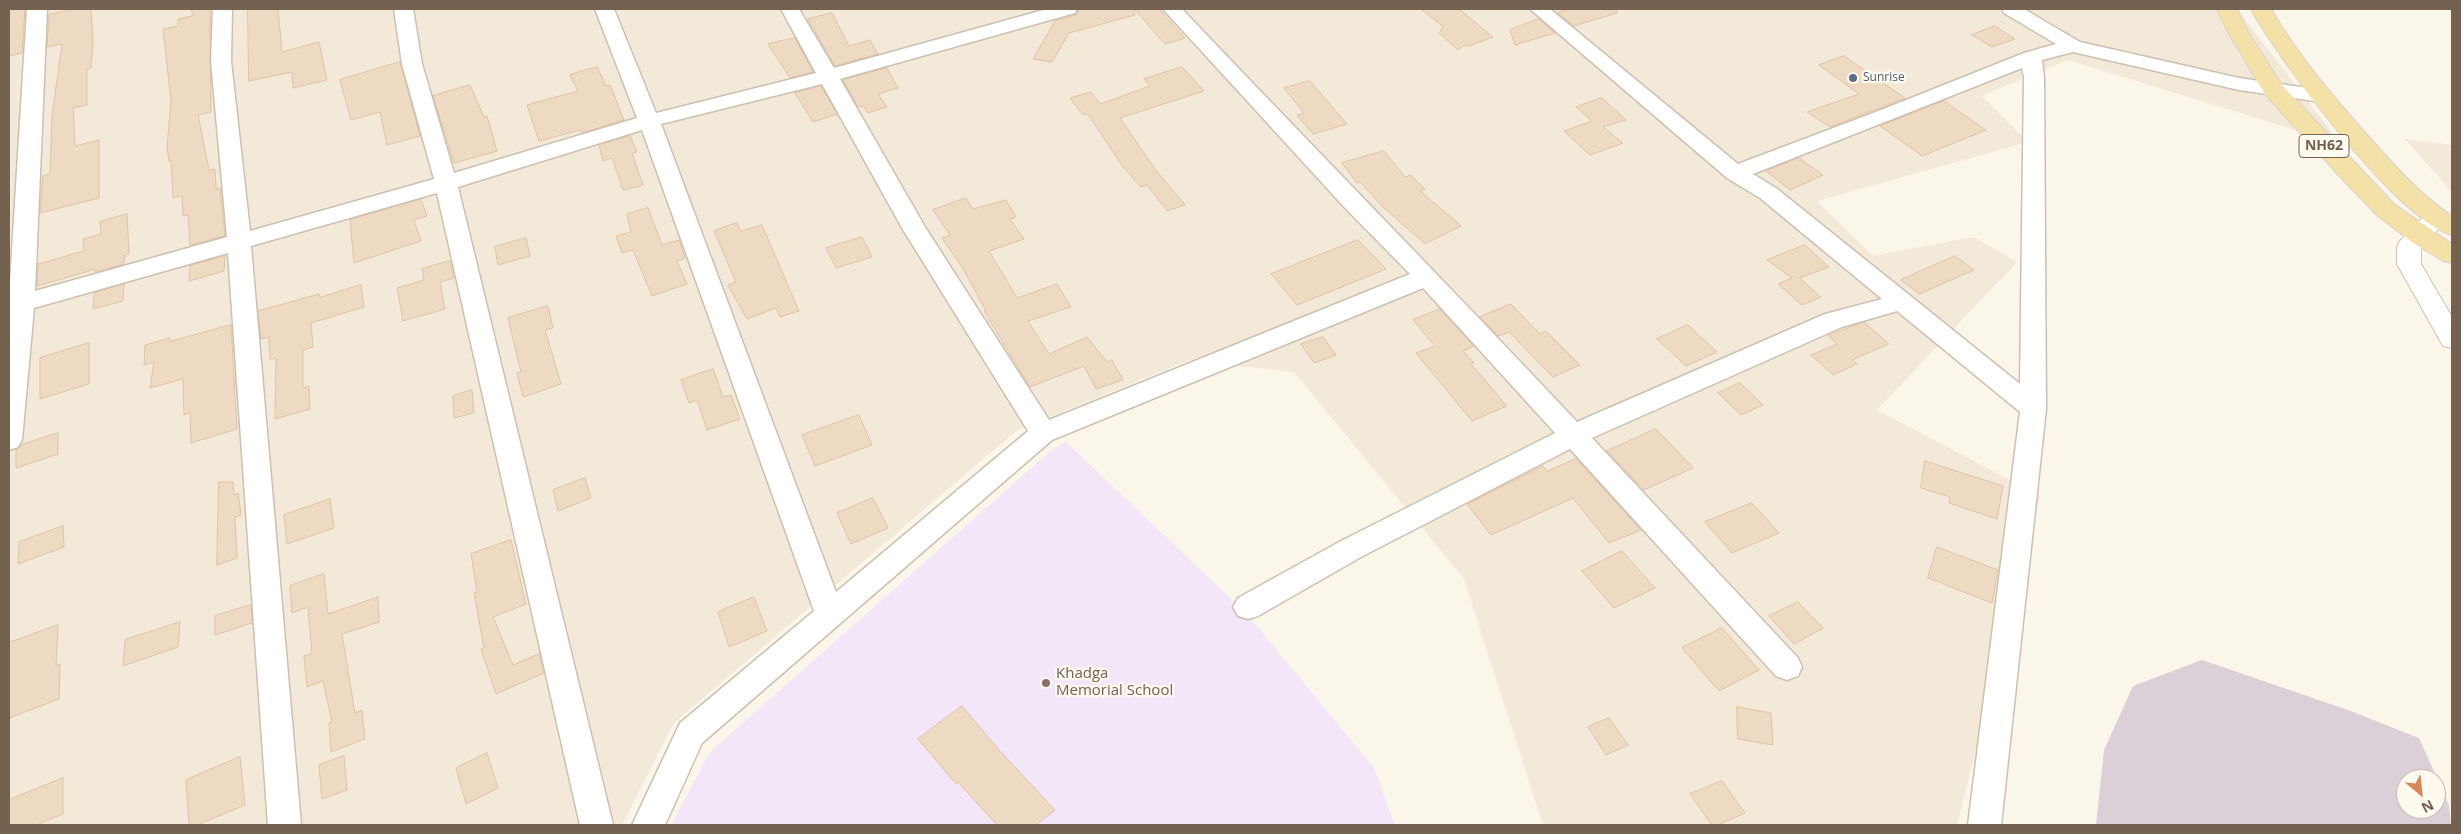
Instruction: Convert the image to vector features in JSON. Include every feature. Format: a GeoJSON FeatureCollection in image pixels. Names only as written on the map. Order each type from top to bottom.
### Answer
{"type":"FeatureCollection","features":[{"type":"Feature","properties":{"kind":"main road","name":"NH62"},"geometry":{"type":"LineString","coordinates":[[2227,9],[2238,32],[2273,89],[2352,176],[2386,210],[2436,227]]}},
{"type":"Feature","properties":{"kind":"main road","name":"NH62"},"geometry":{"type":"LineString","coordinates":[[2262,9],[2272,30],[2321,96],[2436,227],[2452,255]]}},
{"type":"Feature","properties":{"kind":"street"},"geometry":{"type":"LineString","coordinates":[[9,440],[15,305],[37,9]]}},
{"type":"Feature","properties":{"kind":"street"},"geometry":{"type":"LineString","coordinates":[[222,9],[221,61],[239,241],[284,825]]}},
{"type":"Feature","properties":{"kind":"street"},"geometry":{"type":"LineString","coordinates":[[403,9],[412,64],[446,183],[596,825]]}},
{"type":"Feature","properties":{"kind":"street"},"geometry":{"type":"LineString","coordinates":[[604,9],[649,121],[830,615]]}},
{"type":"Feature","properties":{"kind":"street"},"geometry":{"type":"LineString","coordinates":[[790,9],[914,228],[1043,434]]}},
{"type":"Feature","properties":{"kind":"street"},"geometry":{"type":"LineString","coordinates":[[15,305],[446,183],[649,121],[828,76],[1068,9]]}},
{"type":"Feature","properties":{"kind":"street"},"geometry":{"type":"LineString","coordinates":[[1172,9],[1354,204],[1427,277],[1787,667]]}},
{"type":"Feature","properties":{"kind":"street"},"geometry":{"type":"LineString","coordinates":[[1539,9],[1735,173],[1768,193],[2033,409]]}},
{"type":"Feature","properties":{"kind":"street"},"geometry":{"type":"LineString","coordinates":[[2011,9],[2073,46],[2239,84],[2321,96]]}},
{"type":"Feature","properties":{"kind":"street"},"geometry":{"type":"LineString","coordinates":[[1735,173],[1888,115],[2031,57],[2073,46]]}},
{"type":"Feature","properties":{"kind":"street"},"geometry":{"type":"LineString","coordinates":[[1985,825],[2033,409],[2034,77],[2031,57]]}},
{"type":"Feature","properties":{"kind":"street"},"geometry":{"type":"LineString","coordinates":[[2436,227],[2409,247],[2409,264],[2452,339]]}},
{"type":"Feature","properties":{"kind":"street"},"geometry":{"type":"LineString","coordinates":[[648,825],[691,733],[1043,434],[1427,277]]}},
{"type":"Feature","properties":{"kind":"street"},"geometry":{"type":"LineString","coordinates":[[1248,607],[1351,549],[1574,435],[1834,320],[1901,302]]}},
{"type":"Feature","properties":{"kind":"shaded area"},"geometry":{"type":"Polygon","coordinates":[[[9,9],[2237,9],[2341,144],[2068,60],[1982,96],[2028,142],[1817,201],[1873,256],[1974,237],[2017,262],[1877,410],[2040,496],[1957,825],[1543,825],[1464,579],[1294,372],[1189,360],[1016,431],[674,723],[622,825],[9,825],[9,9]]]}},
{"type":"Feature","properties":{"kind":"shaded area"},"geometry":{"type":"Polygon","coordinates":[[[2405,139],[2452,145],[2452,192],[2405,139]]]}},
{"type":"Feature","properties":{"kind":"shaded area","name":"Khadga Memorial School"},"geometry":{"type":"Polygon","coordinates":[[[1065,441],[1247,614],[1374,768],[1395,825],[671,825],[710,752],[1046,455],[1065,441]]]}},
{"type":"Feature","properties":{"kind":"building"},"geometry":{"type":"Polygon","coordinates":[[[9,9],[25,9],[22,53],[9,56],[9,9]]]}},
{"type":"Feature","properties":{"kind":"building"},"geometry":{"type":"Polygon","coordinates":[[[73,9],[91,9],[93,41],[91,68],[87,69],[87,105],[73,108],[75,146],[99,140],[99,198],[40,213],[43,176],[50,174],[52,116],[62,44],[47,47],[49,15],[73,9]]]}},
{"type":"Feature","properties":{"kind":"building"},"geometry":{"type":"Polygon","coordinates":[[[192,9],[210,9],[211,112],[198,115],[209,170],[215,169],[216,189],[220,188],[225,236],[190,245],[188,215],[183,216],[182,196],[173,198],[171,161],[169,161],[167,148],[171,101],[163,29],[178,26],[178,19],[192,16],[192,9]]]}},
{"type":"Feature","properties":{"kind":"building"},"geometry":{"type":"Polygon","coordinates":[[[248,9],[278,9],[282,52],[319,42],[327,80],[293,88],[292,72],[249,81],[248,9]]]}},
{"type":"Feature","properties":{"kind":"building"},"geometry":{"type":"Polygon","coordinates":[[[1079,9],[1134,9],[1135,15],[1069,33],[1052,62],[1033,59],[1055,21],[1076,15],[1079,9]]]}},
{"type":"Feature","properties":{"kind":"building"},"geometry":{"type":"Polygon","coordinates":[[[1135,9],[1159,9],[1185,38],[1165,44],[1135,9]]]}},
{"type":"Feature","properties":{"kind":"building"},"geometry":{"type":"Polygon","coordinates":[[[1421,9],[1459,9],[1493,37],[1469,46],[1464,45],[1458,50],[1439,33],[1443,27],[1421,9]]]}},
{"type":"Feature","properties":{"kind":"building"},"geometry":{"type":"Polygon","coordinates":[[[1568,9],[1616,9],[1617,13],[1574,26],[1558,13],[1568,9]]]}},
{"type":"Feature","properties":{"kind":"building"},"geometry":{"type":"Polygon","coordinates":[[[832,13],[849,46],[870,40],[878,54],[835,66],[808,19],[832,13]]]}},
{"type":"Feature","properties":{"kind":"building"},"geometry":{"type":"Polygon","coordinates":[[[1539,19],[1555,33],[1515,45],[1510,30],[1539,19]]]}},
{"type":"Feature","properties":{"kind":"building"},"geometry":{"type":"Polygon","coordinates":[[[1995,26],[2015,39],[1992,47],[1972,35],[1995,26]]]}},
{"type":"Feature","properties":{"kind":"building"},"geometry":{"type":"Polygon","coordinates":[[[795,38],[813,72],[790,78],[768,44],[795,38]]]}},
{"type":"Feature","properties":{"kind":"building"},"geometry":{"type":"Polygon","coordinates":[[[1844,56],[1905,98],[1830,127],[1807,112],[1859,94],[1819,65],[1844,56]]]}},
{"type":"Feature","properties":{"kind":"building"},"geometry":{"type":"Polygon","coordinates":[[[400,62],[420,136],[387,145],[380,112],[351,120],[340,80],[400,62]]]}},
{"type":"Feature","properties":{"kind":"building"},"geometry":{"type":"Polygon","coordinates":[[[597,67],[606,86],[610,85],[624,120],[582,133],[581,130],[539,141],[527,105],[578,91],[570,75],[597,67]]]}},
{"type":"Feature","properties":{"kind":"building"},"geometry":{"type":"Polygon","coordinates":[[[1182,67],[1204,91],[1120,118],[1155,169],[1185,205],[1167,211],[1147,185],[1141,187],[1123,167],[1088,114],[1083,115],[1070,98],[1091,92],[1100,104],[1150,86],[1144,79],[1182,67]]]}},
{"type":"Feature","properties":{"kind":"building"},"geometry":{"type":"Polygon","coordinates":[[[887,68],[898,88],[878,94],[887,107],[868,113],[863,106],[858,107],[843,80],[887,68]]]}},
{"type":"Feature","properties":{"kind":"building"},"geometry":{"type":"Polygon","coordinates":[[[1310,81],[1347,124],[1313,134],[1297,115],[1304,113],[1284,88],[1310,81]]]}},
{"type":"Feature","properties":{"kind":"building"},"geometry":{"type":"Polygon","coordinates":[[[470,85],[484,117],[487,116],[497,151],[454,163],[433,96],[470,85]]]}},
{"type":"Feature","properties":{"kind":"building"},"geometry":{"type":"Polygon","coordinates":[[[821,86],[837,114],[813,122],[795,93],[821,86]]]}},
{"type":"Feature","properties":{"kind":"building"},"geometry":{"type":"Polygon","coordinates":[[[1602,98],[1626,120],[1603,127],[1623,143],[1590,155],[1564,131],[1592,121],[1576,107],[1602,98]]]}},
{"type":"Feature","properties":{"kind":"building"},"geometry":{"type":"Polygon","coordinates":[[[1944,101],[1986,130],[1922,156],[1880,126],[1944,101]]]}},
{"type":"Feature","properties":{"kind":"building"},"geometry":{"type":"Polygon","coordinates":[[[630,136],[637,152],[632,153],[643,185],[623,190],[612,158],[603,161],[599,145],[630,136]]]}},
{"type":"Feature","properties":{"kind":"building"},"geometry":{"type":"Polygon","coordinates":[[[1384,151],[1405,177],[1411,175],[1425,189],[1420,191],[1461,226],[1425,244],[1384,208],[1360,182],[1357,183],[1342,163],[1384,151]]]}},
{"type":"Feature","properties":{"kind":"building"},"geometry":{"type":"Polygon","coordinates":[[[1799,158],[1823,175],[1790,190],[1766,171],[1799,158]]]}},
{"type":"Feature","properties":{"kind":"building"},"geometry":{"type":"Polygon","coordinates":[[[966,198],[973,209],[1006,200],[1016,217],[1010,219],[1024,239],[989,251],[1017,298],[1057,284],[1071,307],[1028,321],[1049,354],[1087,337],[1107,362],[1112,360],[1123,380],[1096,389],[1084,366],[1030,387],[984,311],[986,311],[962,267],[942,238],[950,235],[933,210],[966,198]]]}},
{"type":"Feature","properties":{"kind":"building"},"geometry":{"type":"Polygon","coordinates":[[[421,199],[427,216],[414,220],[421,241],[354,263],[350,220],[421,199]]]}},
{"type":"Feature","properties":{"kind":"building"},"geometry":{"type":"Polygon","coordinates":[[[648,208],[662,245],[679,240],[685,258],[677,261],[687,284],[652,296],[633,250],[622,253],[616,236],[631,232],[627,214],[648,208]]]}},
{"type":"Feature","properties":{"kind":"building"},"geometry":{"type":"Polygon","coordinates":[[[127,214],[129,254],[125,255],[124,264],[95,272],[96,269],[37,286],[38,264],[84,251],[83,239],[101,234],[100,222],[127,214]]]}},
{"type":"Feature","properties":{"kind":"building"},"geometry":{"type":"Polygon","coordinates":[[[737,223],[741,231],[762,225],[799,311],[780,317],[776,308],[747,319],[728,285],[736,282],[714,231],[737,223]]]}},
{"type":"Feature","properties":{"kind":"building"},"geometry":{"type":"Polygon","coordinates":[[[862,237],[872,257],[836,268],[826,248],[862,237]]]}},
{"type":"Feature","properties":{"kind":"building"},"geometry":{"type":"Polygon","coordinates":[[[526,238],[530,256],[498,265],[495,247],[526,238]]]}},
{"type":"Feature","properties":{"kind":"building"},"geometry":{"type":"Polygon","coordinates":[[[1358,240],[1386,269],[1297,305],[1271,274],[1358,240]]]}},
{"type":"Feature","properties":{"kind":"building"},"geometry":{"type":"Polygon","coordinates":[[[1805,245],[1829,267],[1799,278],[1821,297],[1802,305],[1778,284],[1792,278],[1767,260],[1805,245]]]}},
{"type":"Feature","properties":{"kind":"building"},"geometry":{"type":"Polygon","coordinates":[[[225,256],[224,271],[189,281],[190,266],[225,256]]]}},
{"type":"Feature","properties":{"kind":"building"},"geometry":{"type":"Polygon","coordinates":[[[1955,256],[1974,270],[1919,294],[1901,280],[1955,256]]]}},
{"type":"Feature","properties":{"kind":"building"},"geometry":{"type":"Polygon","coordinates":[[[450,261],[454,278],[440,282],[445,309],[403,321],[397,288],[424,280],[422,269],[450,261]]]}},
{"type":"Feature","properties":{"kind":"building"},"geometry":{"type":"Polygon","coordinates":[[[124,284],[123,301],[93,309],[94,293],[124,284]]]}},
{"type":"Feature","properties":{"kind":"building"},"geometry":{"type":"Polygon","coordinates":[[[361,285],[364,307],[311,323],[313,347],[303,350],[303,388],[309,386],[310,409],[275,419],[276,358],[270,360],[269,337],[261,339],[258,311],[319,294],[320,297],[361,285]]]}},
{"type":"Feature","properties":{"kind":"building"},"geometry":{"type":"Polygon","coordinates":[[[1511,304],[1540,334],[1546,331],[1580,365],[1553,377],[1509,332],[1498,336],[1480,317],[1511,304]]]}},
{"type":"Feature","properties":{"kind":"building"},"geometry":{"type":"Polygon","coordinates":[[[548,306],[553,328],[545,330],[561,384],[523,397],[517,373],[521,372],[508,318],[548,306]]]}},
{"type":"Feature","properties":{"kind":"building"},"geometry":{"type":"Polygon","coordinates":[[[1440,309],[1474,346],[1463,351],[1474,363],[1471,364],[1507,406],[1472,421],[1416,353],[1435,346],[1413,320],[1440,309]]]}},
{"type":"Feature","properties":{"kind":"building"},"geometry":{"type":"Polygon","coordinates":[[[1864,322],[1889,344],[1852,360],[1857,364],[1833,375],[1811,355],[1837,344],[1828,336],[1864,322]]]}},
{"type":"Feature","properties":{"kind":"building"},"geometry":{"type":"Polygon","coordinates":[[[231,325],[237,429],[191,443],[190,413],[184,415],[183,379],[150,388],[154,362],[144,365],[145,345],[170,338],[170,341],[231,325]]]}},
{"type":"Feature","properties":{"kind":"building"},"geometry":{"type":"Polygon","coordinates":[[[1688,325],[1717,352],[1686,366],[1657,339],[1688,325]]]}},
{"type":"Feature","properties":{"kind":"building"},"geometry":{"type":"Polygon","coordinates":[[[1323,337],[1336,355],[1314,363],[1301,344],[1323,337]]]}},
{"type":"Feature","properties":{"kind":"building"},"geometry":{"type":"Polygon","coordinates":[[[89,343],[89,384],[40,399],[40,358],[89,343]]]}},
{"type":"Feature","properties":{"kind":"building"},"geometry":{"type":"Polygon","coordinates":[[[713,369],[723,397],[731,395],[740,419],[707,430],[697,400],[689,403],[681,380],[713,369]]]}},
{"type":"Feature","properties":{"kind":"building"},"geometry":{"type":"Polygon","coordinates":[[[1740,383],[1763,405],[1741,415],[1718,393],[1740,383]]]}},
{"type":"Feature","properties":{"kind":"building"},"geometry":{"type":"Polygon","coordinates":[[[472,390],[474,413],[454,418],[453,396],[472,390]]]}},
{"type":"Feature","properties":{"kind":"building"},"geometry":{"type":"Polygon","coordinates":[[[859,415],[872,445],[815,466],[802,435],[859,415]]]}},
{"type":"Feature","properties":{"kind":"building"},"geometry":{"type":"Polygon","coordinates":[[[1656,429],[1693,468],[1644,490],[1607,451],[1656,429]]]}},
{"type":"Feature","properties":{"kind":"building"},"geometry":{"type":"Polygon","coordinates":[[[58,433],[58,454],[16,468],[16,450],[21,445],[58,433]]]}},
{"type":"Feature","properties":{"kind":"building"},"geometry":{"type":"Polygon","coordinates":[[[1576,459],[1641,530],[1609,543],[1573,498],[1491,535],[1467,504],[1543,466],[1547,471],[1576,459]]]}},
{"type":"Feature","properties":{"kind":"building"},"geometry":{"type":"Polygon","coordinates":[[[1925,461],[2003,486],[1997,519],[1949,503],[1950,497],[1921,488],[1925,461]]]}},
{"type":"Feature","properties":{"kind":"building"},"geometry":{"type":"Polygon","coordinates":[[[585,478],[591,498],[558,511],[553,490],[585,478]]]}},
{"type":"Feature","properties":{"kind":"building"},"geometry":{"type":"Polygon","coordinates":[[[219,482],[233,482],[234,495],[238,493],[241,515],[235,517],[237,558],[217,565],[219,482]]]}},
{"type":"Feature","properties":{"kind":"building"},"geometry":{"type":"Polygon","coordinates":[[[873,498],[888,528],[851,544],[837,513],[873,498]]]}},
{"type":"Feature","properties":{"kind":"building"},"geometry":{"type":"Polygon","coordinates":[[[330,499],[334,528],[287,544],[284,515],[330,499]]]}},
{"type":"Feature","properties":{"kind":"building"},"geometry":{"type":"Polygon","coordinates":[[[1752,503],[1779,533],[1732,553],[1705,522],[1752,503]]]}},
{"type":"Feature","properties":{"kind":"building"},"geometry":{"type":"Polygon","coordinates":[[[63,526],[64,547],[18,564],[19,542],[63,526]]]}},
{"type":"Feature","properties":{"kind":"building"},"geometry":{"type":"Polygon","coordinates":[[[511,540],[526,604],[493,617],[513,665],[539,654],[544,673],[496,694],[481,649],[484,648],[474,593],[477,592],[471,554],[511,540]]]}},
{"type":"Feature","properties":{"kind":"building"},"geometry":{"type":"Polygon","coordinates":[[[1937,547],[1998,570],[1992,603],[1928,578],[1937,547]]]}},
{"type":"Feature","properties":{"kind":"building"},"geometry":{"type":"Polygon","coordinates":[[[1622,551],[1655,588],[1614,608],[1582,571],[1622,551]]]}},
{"type":"Feature","properties":{"kind":"building"},"geometry":{"type":"Polygon","coordinates":[[[324,574],[328,614],[378,597],[379,622],[342,634],[355,713],[362,710],[365,739],[331,752],[329,723],[332,722],[323,681],[307,687],[304,656],[312,653],[308,607],[292,613],[290,586],[324,574]]]}},
{"type":"Feature","properties":{"kind":"building"},"geometry":{"type":"Polygon","coordinates":[[[754,597],[767,631],[729,647],[718,612],[754,597]]]}},
{"type":"Feature","properties":{"kind":"building"},"geometry":{"type":"Polygon","coordinates":[[[1798,602],[1823,628],[1794,644],[1769,616],[1798,602]]]}},
{"type":"Feature","properties":{"kind":"building"},"geometry":{"type":"Polygon","coordinates":[[[251,605],[252,623],[215,635],[215,616],[251,605]]]}},
{"type":"Feature","properties":{"kind":"building"},"geometry":{"type":"Polygon","coordinates":[[[180,622],[178,647],[123,666],[125,640],[180,622]]]}},
{"type":"Feature","properties":{"kind":"building"},"geometry":{"type":"Polygon","coordinates":[[[58,625],[56,666],[60,664],[59,699],[9,718],[9,643],[58,625]]]}},
{"type":"Feature","properties":{"kind":"building"},"geometry":{"type":"Polygon","coordinates":[[[1722,628],[1759,670],[1719,691],[1682,648],[1722,628]]]}},
{"type":"Feature","properties":{"kind":"building"},"geometry":{"type":"Polygon","coordinates":[[[962,706],[999,750],[1055,810],[1036,825],[997,825],[958,782],[956,784],[918,739],[962,706]]]}},
{"type":"Feature","properties":{"kind":"building"},"geometry":{"type":"Polygon","coordinates":[[[1737,707],[1771,713],[1773,745],[1738,739],[1737,707]]]}},
{"type":"Feature","properties":{"kind":"building"},"geometry":{"type":"Polygon","coordinates":[[[1609,718],[1628,745],[1606,755],[1588,727],[1609,718]]]}},
{"type":"Feature","properties":{"kind":"building"},"geometry":{"type":"Polygon","coordinates":[[[487,753],[498,788],[466,804],[456,768],[487,753]]]}},
{"type":"Feature","properties":{"kind":"building"},"geometry":{"type":"Polygon","coordinates":[[[344,756],[347,790],[322,799],[319,765],[344,756]]]}},
{"type":"Feature","properties":{"kind":"building"},"geometry":{"type":"Polygon","coordinates":[[[240,757],[245,805],[197,825],[189,825],[186,780],[240,757]]]}},
{"type":"Feature","properties":{"kind":"building"},"geometry":{"type":"Polygon","coordinates":[[[63,778],[63,814],[36,825],[9,825],[9,800],[63,778]]]}},
{"type":"Feature","properties":{"kind":"building"},"geometry":{"type":"Polygon","coordinates":[[[1722,781],[1745,813],[1718,825],[1712,825],[1690,794],[1722,781]]]}},
{"type":"Feature","properties":{"kind":"runway"},"geometry":{"type":"LineString","coordinates":[[2198,825],[2202,750],[2348,805],[2349,825]]}},
{"type":"Feature","properties":{"kind":"place","name":"Sunrise"},"geometry":{"type":"Point","coordinates":[1853,78]}},
{"type":"Feature","properties":{"kind":"place","name":"Khadga Memorial School"},"geometry":{"type":"Point","coordinates":[1046,683]}}]}
